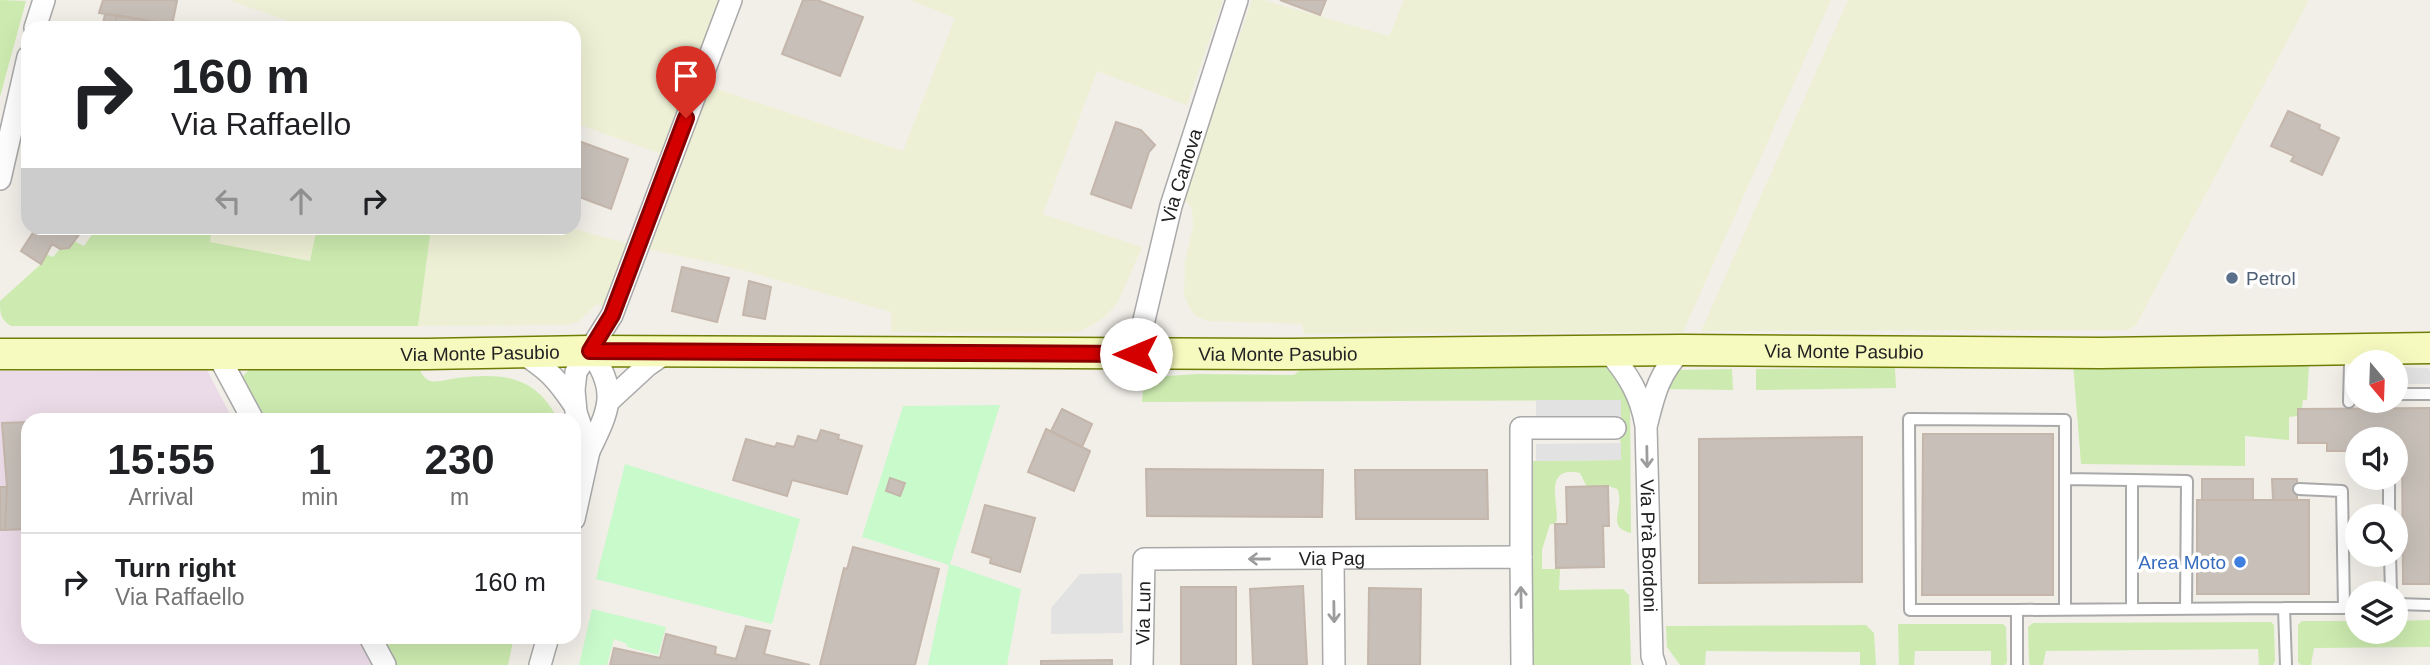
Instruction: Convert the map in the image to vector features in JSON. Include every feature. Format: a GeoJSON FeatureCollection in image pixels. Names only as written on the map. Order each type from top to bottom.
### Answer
{"type":"FeatureCollection","features":[{"type":"Feature","properties":{"kind":"main road","name":"Via Monte Pasubio"},"geometry":{"type":"LineString","coordinates":[[0,354],[590,351],[1136,354],[1682,350],[2101,354],[2430,348]]}},
{"type":"Feature","properties":{"kind":"street"},"geometry":{"type":"LineString","coordinates":[[37,21],[44,0]]}},
{"type":"Feature","properties":{"kind":"street"},"geometry":{"type":"LineString","coordinates":[[578,413],[574,390],[576,372],[612,315],[731,0]]}},
{"type":"Feature","properties":{"kind":"street","name":"Via Canova"},"geometry":{"type":"LineString","coordinates":[[1136,354],[1171,206],[1237,0]]}},
{"type":"Feature","properties":{"kind":"street"},"geometry":{"type":"LineString","coordinates":[[0,179],[21,88]]}},
{"type":"Feature","properties":{"kind":"street","name":"Via Prà Bordoni"},"geometry":{"type":"LineString","coordinates":[[1646,426],[1663,371],[1682,350]]}},
{"type":"Feature","properties":{"kind":"street"},"geometry":{"type":"LineString","coordinates":[[581,487],[589,451],[606,417],[610,400],[602,367],[590,351]]}},
{"type":"Feature","properties":{"kind":"street","name":"Via Prà Bordoni"},"geometry":{"type":"LineString","coordinates":[[1608,351],[1631,379],[1638,393],[1646,426],[1649,581],[1652,656],[1655,665]]}},
{"type":"Feature","properties":{"kind":"street"},"geometry":{"type":"LineString","coordinates":[[520,352],[545,368],[560,383],[576,408]]}},
{"type":"Feature","properties":{"kind":"street"},"geometry":{"type":"LineString","coordinates":[[610,400],[648,365],[667,352]]}},
{"type":"Feature","properties":{"kind":"street"},"geometry":{"type":"LineString","coordinates":[[218,353],[249,413]]}},
{"type":"Feature","properties":{"kind":"street"},"geometry":{"type":"LineString","coordinates":[[581,425],[589,451]]}},
{"type":"Feature","properties":{"kind":"street"},"geometry":{"type":"LineString","coordinates":[[1522,665],[1521,428],[1615,428]]}},
{"type":"Feature","properties":{"kind":"street","name":"Via Pag"},"geometry":{"type":"LineString","coordinates":[[1144,559],[1521,557]]}},
{"type":"Feature","properties":{"kind":"street","name":"Via Lun"},"geometry":{"type":"LineString","coordinates":[[1142,665],[1144,559]]}},
{"type":"Feature","properties":{"kind":"street"},"geometry":{"type":"LineString","coordinates":[[1333,559],[1334,665]]}},
{"type":"Feature","properties":{"kind":"street"},"geometry":{"type":"LineString","coordinates":[[374,644],[386,665]]}},
{"type":"Feature","properties":{"kind":"street"},"geometry":{"type":"LineString","coordinates":[[540,665],[546,644]]}},
{"type":"Feature","properties":{"kind":"lane"},"geometry":{"type":"LineString","coordinates":[[2408,394],[2430,394]]}},
{"type":"Feature","properties":{"kind":"lane"},"geometry":{"type":"LineString","coordinates":[[2065,609],[2065,420],[1909,419],[1910,610],[2344,608],[2342,491],[2299,489]]}},
{"type":"Feature","properties":{"kind":"lane"},"geometry":{"type":"LineString","coordinates":[[2065,479],[2187,481],[2186,609]]}},
{"type":"Feature","properties":{"kind":"lane"},"geometry":{"type":"LineString","coordinates":[[2132,480],[2132,609]]}},
{"type":"Feature","properties":{"kind":"lane"},"geometry":{"type":"LineString","coordinates":[[2408,604],[2430,605]]}},
{"type":"Feature","properties":{"kind":"lane"},"geometry":{"type":"LineString","coordinates":[[2284,608],[2286,665]]}},
{"type":"Feature","properties":{"kind":"lane"},"geometry":{"type":"LineString","coordinates":[[2017,610],[2017,665]]}},
{"type":"Feature","properties":{"kind":"shaded area"},"geometry":{"type":"Polygon","coordinates":[[[2408,367],[2428,368],[2430,384],[2408,384],[2408,367]]]}},
{"type":"Feature","properties":{"kind":"shaded area"},"geometry":{"type":"Polygon","coordinates":[[[207,370],[229,413],[21,413],[21,644],[365,644],[378,665],[0,665],[0,371],[207,370]]]}},
{"type":"Feature","properties":{"kind":"shaded area"},"geometry":{"type":"Polygon","coordinates":[[[1536,400],[1621,400],[1621,418],[1536,418],[1536,400]]]}},
{"type":"Feature","properties":{"kind":"shaded area"},"geometry":{"type":"Polygon","coordinates":[[[1621,443],[1621,460],[1536,461],[1536,444],[1621,443]]]}},
{"type":"Feature","properties":{"kind":"shaded area"},"geometry":{"type":"Polygon","coordinates":[[[1122,573],[1123,633],[1051,634],[1051,608],[1080,574],[1122,573]]]}},
{"type":"Feature","properties":{"kind":"green space"},"geometry":{"type":"Polygon","coordinates":[[[0,0],[26,1],[0,97],[0,0]]]}},
{"type":"Feature","properties":{"kind":"green space"},"geometry":{"type":"Polygon","coordinates":[[[229,0],[723,0],[665,155],[581,125],[581,21],[288,21],[229,0]]]}},
{"type":"Feature","properties":{"kind":"green space"},"geometry":{"type":"Polygon","coordinates":[[[910,0],[1223,0],[1187,105],[1097,71],[1043,214],[1142,247],[1118,302],[1105,317],[1092,325],[1078,332],[1065,333],[891,332],[891,312],[731,267],[643,248],[705,85],[903,151],[955,18],[910,0]]]}},
{"type":"Feature","properties":{"kind":"green space"},"geometry":{"type":"Polygon","coordinates":[[[1252,0],[1263,0],[1389,36],[1404,0],[1831,0],[1683,332],[1304,334],[1302,324],[1207,321],[1196,316],[1184,295],[1185,263],[1193,226],[1192,208],[1183,199],[1252,0]]]}},
{"type":"Feature","properties":{"kind":"green space"},"geometry":{"type":"Polygon","coordinates":[[[1848,0],[2309,0],[2136,325],[2128,330],[1701,331],[1848,0]]]}},
{"type":"Feature","properties":{"kind":"green space"},"geometry":{"type":"Polygon","coordinates":[[[581,231],[629,244],[606,308],[597,304],[578,322],[566,325],[418,326],[430,235],[581,235],[581,231]]]}},
{"type":"Feature","properties":{"kind":"green space"},"geometry":{"type":"Polygon","coordinates":[[[92,235],[211,235],[210,242],[310,261],[316,235],[430,235],[418,326],[11,326],[5,321],[1,315],[0,301],[41,264],[46,254],[53,257],[60,249],[69,248],[74,241],[84,246],[92,235]]]}},
{"type":"Feature","properties":{"kind":"green space"},"geometry":{"type":"Polygon","coordinates":[[[210,235],[316,235],[311,261],[209,242],[210,235]]]}},
{"type":"Feature","properties":{"kind":"green space"},"geometry":{"type":"Polygon","coordinates":[[[1301,362],[1600,363],[1620,378],[1630,400],[1631,533],[1623,530],[1617,521],[1617,489],[1608,486],[1587,487],[1580,473],[1562,474],[1555,485],[1557,520],[1555,524],[1550,524],[1542,550],[1542,569],[1560,569],[1559,590],[1623,589],[1629,595],[1631,665],[1532,665],[1532,461],[1620,460],[1621,400],[1142,402],[1143,389],[1152,377],[1198,374],[1294,375],[1301,369],[1301,362]]]}},
{"type":"Feature","properties":{"kind":"green space"},"geometry":{"type":"Polygon","coordinates":[[[418,364],[422,374],[430,381],[489,376],[516,380],[539,394],[554,413],[260,413],[241,378],[252,367],[418,364]]]}},
{"type":"Feature","properties":{"kind":"green space"},"geometry":{"type":"Polygon","coordinates":[[[2073,364],[2309,364],[2307,400],[2303,400],[2302,408],[2297,409],[2297,416],[2289,417],[2289,440],[2245,436],[2245,466],[2081,464],[2073,364]]]}},
{"type":"Feature","properties":{"kind":"green space"},"geometry":{"type":"Polygon","coordinates":[[[1895,368],[1896,388],[1756,390],[1756,369],[1895,368]]]}},
{"type":"Feature","properties":{"kind":"green space"},"geometry":{"type":"Polygon","coordinates":[[[1732,369],[1733,390],[1664,389],[1676,370],[1732,369]]]}},
{"type":"Feature","properties":{"kind":"green space"},"geometry":{"type":"Polygon","coordinates":[[[1000,405],[950,564],[1021,589],[1007,665],[928,665],[949,565],[862,537],[903,406],[1000,405]],[[890,478],[886,491],[901,495],[904,483],[890,478]]]}},
{"type":"Feature","properties":{"kind":"green space"},"geometry":{"type":"Polygon","coordinates":[[[625,464],[800,519],[772,624],[596,579],[625,464]]]}},
{"type":"Feature","properties":{"kind":"green space"},"geometry":{"type":"Polygon","coordinates":[[[592,609],[666,627],[658,655],[627,647],[627,644],[614,639],[607,665],[579,665],[592,609]]]}},
{"type":"Feature","properties":{"kind":"green space"},"geometry":{"type":"Polygon","coordinates":[[[2430,620],[2430,647],[2314,648],[2311,665],[2301,665],[2298,662],[2298,625],[2302,621],[2345,621],[2345,644],[2408,644],[2408,621],[2430,620]]]}},
{"type":"Feature","properties":{"kind":"green space"},"geometry":{"type":"Polygon","coordinates":[[[2271,622],[2274,625],[2273,665],[2259,665],[2258,649],[2046,651],[2043,665],[2030,665],[2029,662],[2028,627],[2033,623],[2271,622]]]}},
{"type":"Feature","properties":{"kind":"green space"},"geometry":{"type":"Polygon","coordinates":[[[1898,624],[2003,624],[2006,627],[2007,662],[2005,665],[1991,665],[1991,651],[1915,651],[1914,665],[1899,665],[1898,624]]]}},
{"type":"Feature","properties":{"kind":"green space"},"geometry":{"type":"Polygon","coordinates":[[[1866,625],[1874,633],[1876,665],[1860,665],[1860,652],[1706,651],[1705,665],[1680,665],[1667,647],[1666,626],[1866,625]]]}},
{"type":"Feature","properties":{"kind":"green space"},"geometry":{"type":"Polygon","coordinates":[[[384,644],[512,644],[508,665],[395,665],[384,644]]]}},
{"type":"Feature","properties":{"kind":"building"},"geometry":{"type":"Polygon","coordinates":[[[103,0],[177,1],[173,21],[148,21],[99,13],[103,0]]]}},
{"type":"Feature","properties":{"kind":"building"},"geometry":{"type":"Polygon","coordinates":[[[803,0],[817,0],[863,17],[840,76],[782,54],[803,0]]]}},
{"type":"Feature","properties":{"kind":"building"},"geometry":{"type":"Polygon","coordinates":[[[1280,0],[1326,0],[1320,15],[1280,0]]]}},
{"type":"Feature","properties":{"kind":"building"},"geometry":{"type":"Polygon","coordinates":[[[105,14],[117,15],[116,21],[104,21],[105,14]]]}},
{"type":"Feature","properties":{"kind":"building"},"geometry":{"type":"Polygon","coordinates":[[[117,15],[151,21],[116,21],[117,15]]]}},
{"type":"Feature","properties":{"kind":"building"},"geometry":{"type":"Polygon","coordinates":[[[2288,111],[2320,125],[2319,129],[2339,138],[2322,175],[2291,161],[2294,156],[2271,146],[2288,111]]]}},
{"type":"Feature","properties":{"kind":"building"},"geometry":{"type":"Polygon","coordinates":[[[1116,122],[1141,130],[1155,145],[1149,152],[1131,208],[1091,194],[1116,122]]]}},
{"type":"Feature","properties":{"kind":"building"},"geometry":{"type":"Polygon","coordinates":[[[581,142],[628,159],[611,209],[581,198],[581,142]]]}},
{"type":"Feature","properties":{"kind":"building"},"geometry":{"type":"Polygon","coordinates":[[[31,235],[79,235],[69,248],[60,249],[52,244],[41,264],[21,251],[31,235]]]}},
{"type":"Feature","properties":{"kind":"building"},"geometry":{"type":"Polygon","coordinates":[[[682,267],[729,278],[717,322],[672,311],[682,267]]]}},
{"type":"Feature","properties":{"kind":"building"},"geometry":{"type":"Polygon","coordinates":[[[749,281],[771,287],[765,319],[743,315],[749,281]]]}},
{"type":"Feature","properties":{"kind":"building"},"geometry":{"type":"Polygon","coordinates":[[[2408,408],[2430,408],[2430,584],[2408,584],[2408,581],[2403,581],[2403,567],[2408,567],[2408,504],[2402,504],[2402,490],[2408,490],[2408,427],[2345,427],[2345,451],[2327,451],[2327,443],[2298,443],[2298,409],[2345,409],[2345,413],[2408,413],[2408,408]]]}},
{"type":"Feature","properties":{"kind":"building"},"geometry":{"type":"Polygon","coordinates":[[[1062,409],[1092,424],[1082,447],[1051,431],[1062,409]]]}},
{"type":"Feature","properties":{"kind":"building"},"geometry":{"type":"Polygon","coordinates":[[[21,422],[21,529],[5,530],[7,487],[2,423],[21,422]]]}},
{"type":"Feature","properties":{"kind":"building"},"geometry":{"type":"Polygon","coordinates":[[[1046,429],[1090,451],[1074,491],[1028,472],[1046,429]]]}},
{"type":"Feature","properties":{"kind":"building"},"geometry":{"type":"Polygon","coordinates":[[[821,430],[839,435],[838,439],[862,446],[847,494],[792,480],[787,496],[733,480],[746,439],[775,447],[777,443],[794,447],[798,436],[817,441],[821,430]]]}},
{"type":"Feature","properties":{"kind":"building"},"geometry":{"type":"Polygon","coordinates":[[[1923,434],[2053,434],[2053,595],[1922,595],[1923,434]]]}},
{"type":"Feature","properties":{"kind":"building"},"geometry":{"type":"Polygon","coordinates":[[[1862,437],[1862,582],[1699,583],[1699,439],[1862,437]]]}},
{"type":"Feature","properties":{"kind":"building"},"geometry":{"type":"Polygon","coordinates":[[[1146,469],[1323,470],[1322,517],[1147,516],[1146,469]]]}},
{"type":"Feature","properties":{"kind":"building"},"geometry":{"type":"Polygon","coordinates":[[[1355,470],[1487,470],[1488,519],[1356,519],[1355,470]]]}},
{"type":"Feature","properties":{"kind":"building"},"geometry":{"type":"Polygon","coordinates":[[[890,478],[905,483],[900,496],[886,491],[890,478]]]}},
{"type":"Feature","properties":{"kind":"building"},"geometry":{"type":"Polygon","coordinates":[[[2202,479],[2253,479],[2253,500],[2202,500],[2202,479]]]}},
{"type":"Feature","properties":{"kind":"building"},"geometry":{"type":"Polygon","coordinates":[[[2272,479],[2297,479],[2297,500],[2273,500],[2272,479]]]}},
{"type":"Feature","properties":{"kind":"building"},"geometry":{"type":"Polygon","coordinates":[[[1608,486],[1609,526],[1603,526],[1604,567],[1556,568],[1555,524],[1567,524],[1566,487],[1608,486]]]}},
{"type":"Feature","properties":{"kind":"building"},"geometry":{"type":"Polygon","coordinates":[[[0,487],[7,487],[5,530],[0,530],[0,487]]]}},
{"type":"Feature","properties":{"kind":"building"},"geometry":{"type":"Polygon","coordinates":[[[2197,500],[2309,500],[2309,594],[2197,594],[2197,500]]]}},
{"type":"Feature","properties":{"kind":"building"},"geometry":{"type":"Polygon","coordinates":[[[985,505],[1035,518],[1020,572],[990,563],[991,558],[972,552],[985,505]]]}},
{"type":"Feature","properties":{"kind":"building"},"geometry":{"type":"Polygon","coordinates":[[[853,547],[939,569],[915,665],[820,665],[844,568],[847,569],[853,547]]]}},
{"type":"Feature","properties":{"kind":"building"},"geometry":{"type":"Polygon","coordinates":[[[1303,586],[1307,665],[1253,665],[1250,589],[1303,586]]]}},
{"type":"Feature","properties":{"kind":"building"},"geometry":{"type":"Polygon","coordinates":[[[1181,587],[1236,587],[1236,665],[1181,665],[1181,587]]]}},
{"type":"Feature","properties":{"kind":"building"},"geometry":{"type":"Polygon","coordinates":[[[1369,588],[1421,589],[1420,665],[1368,665],[1369,588]]]}},
{"type":"Feature","properties":{"kind":"building"},"geometry":{"type":"Polygon","coordinates":[[[746,626],[770,631],[764,654],[810,665],[610,665],[614,648],[660,658],[666,634],[716,647],[715,654],[736,659],[746,626]]]}},
{"type":"Feature","properties":{"kind":"building"},"geometry":{"type":"Polygon","coordinates":[[[1112,660],[1112,665],[1041,665],[1041,661],[1112,660]]]}},
{"type":"Feature","properties":{"kind":"place","name":"Petrol"},"geometry":{"type":"Point","coordinates":[2232,278]}},
{"type":"Feature","properties":{"kind":"place","name":"Area Moto"},"geometry":{"type":"Point","coordinates":[2240,562]}},
{"type":"Feature","properties":{"kind":"route"},"geometry":{"type":"LineString","coordinates":[[686,118],[612,315],[590,351],[1136,354]]}}]}
